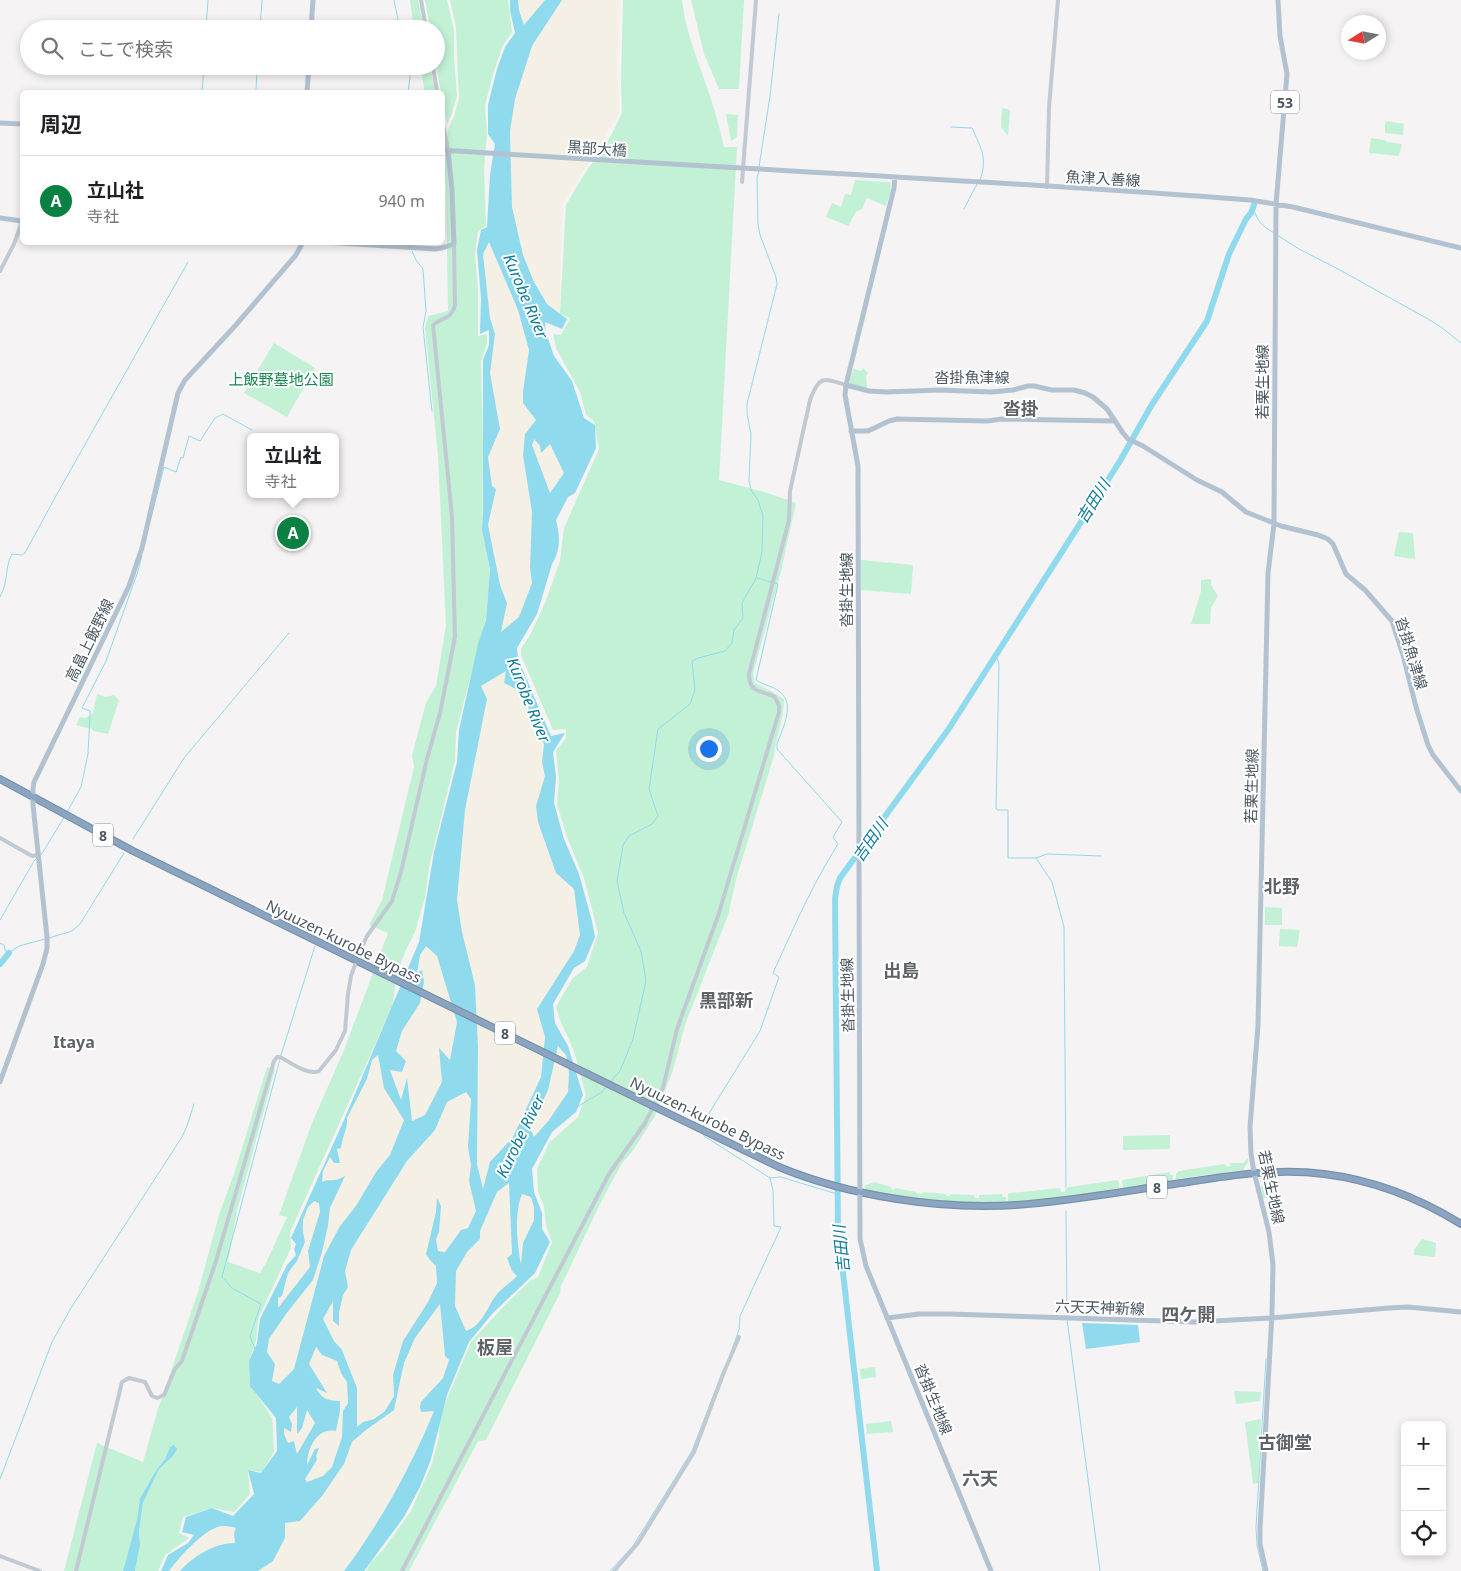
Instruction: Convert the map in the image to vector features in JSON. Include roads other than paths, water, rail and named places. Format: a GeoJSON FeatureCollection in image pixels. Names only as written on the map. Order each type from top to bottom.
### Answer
{"type":"FeatureCollection","features":[{"type":"Feature","properties":{"kind":"highway","name":"Nyuuzen-kurobe Bypass"},"geometry":{"type":"LineString","coordinates":[[0,779],[104,836],[354,962],[373,969],[779,1167],[824,1183],[860,1192],[930,1203],[985,1206],[1051,1202],[1254,1172],[1323,1174],[1377,1185],[1428,1205],[1461,1224]]}},
{"type":"Feature","properties":{"kind":"main road"},"geometry":{"type":"LineString","coordinates":[[312,20],[313,0]]}},
{"type":"Feature","properties":{"kind":"main road","name":"若栗生地線"},"geometry":{"type":"LineString","coordinates":[[1266,1571],[1260,1544],[1260,1529],[1272,1318],[1273,1265],[1269,1232],[1251,1154],[1250,1127],[1259,1006],[1268,573],[1274,524],[1276,204],[1287,74],[1280,36],[1278,0]]}},
{"type":"Feature","properties":{"kind":"main road"},"geometry":{"type":"LineString","coordinates":[[307,90],[308,75]]}},
{"type":"Feature","properties":{"kind":"main road"},"geometry":{"type":"LineString","coordinates":[[0,122],[20,124]]}},
{"type":"Feature","properties":{"kind":"main road"},"geometry":{"type":"LineString","coordinates":[[372,245],[435,249],[454,244],[452,189],[445,150]]}},
{"type":"Feature","properties":{"kind":"main road","name":"黒部大橋"},"geometry":{"type":"LineString","coordinates":[[445,150],[741,169]]}},
{"type":"Feature","properties":{"kind":"main road","name":"魚津入善線"},"geometry":{"type":"LineString","coordinates":[[741,169],[1180,195],[1276,204],[1397,231],[1461,248]]}},
{"type":"Feature","properties":{"kind":"main road"},"geometry":{"type":"LineString","coordinates":[[846,385],[894,188],[895,177]]}},
{"type":"Feature","properties":{"kind":"main road"},"geometry":{"type":"LineString","coordinates":[[0,218],[20,222]]}},
{"type":"Feature","properties":{"kind":"main road","name":"高畠上飯野線"},"geometry":{"type":"LineString","coordinates":[[0,1082],[43,964],[47,948],[32,789],[39,770],[129,586],[142,548],[178,393],[185,380],[235,326],[296,255],[301,245]]}},
{"type":"Feature","properties":{"kind":"main road","name":"沓掛生地線"},"geometry":{"type":"LineString","coordinates":[[846,385],[845,395],[858,466],[860,1240],[862,1255],[991,1571]]}},
{"type":"Feature","properties":{"kind":"main road","name":"沓掛魚津線"},"geometry":{"type":"LineString","coordinates":[[846,385],[870,391],[886,392],[940,390],[991,392],[1034,386],[1052,390],[1074,390],[1085,393],[1107,409],[1123,433],[1131,441],[1143,446],[1197,480],[1222,492],[1246,512],[1274,524],[1328,539],[1333,544],[1346,574],[1365,590],[1392,620],[1428,745],[1433,756],[1461,791]]}},
{"type":"Feature","properties":{"kind":"main road"},"geometry":{"type":"LineString","coordinates":[[851,431],[868,431],[897,419],[1115,421]]}},
{"type":"Feature","properties":{"kind":"main road","name":"六天天神新線"},"geometry":{"type":"LineString","coordinates":[[887,1318],[938,1314],[1160,1322],[1213,1322],[1389,1308],[1461,1312]]}},
{"type":"Feature","properties":{"kind":"street"},"geometry":{"type":"LineString","coordinates":[[421,0],[424,20]]}},
{"type":"Feature","properties":{"kind":"street"},"geometry":{"type":"LineString","coordinates":[[742,182],[741,169],[756,0]]}},
{"type":"Feature","properties":{"kind":"street"},"geometry":{"type":"LineString","coordinates":[[1047,187],[1049,107],[1058,0]]}},
{"type":"Feature","properties":{"kind":"street"},"geometry":{"type":"LineString","coordinates":[[435,75],[438,90]]}},
{"type":"Feature","properties":{"kind":"street"},"geometry":{"type":"LineString","coordinates":[[0,271],[20,228]]}},
{"type":"Feature","properties":{"kind":"street"},"geometry":{"type":"LineString","coordinates":[[360,951],[367,936],[392,902],[440,713],[455,637],[452,516],[433,325],[452,314],[455,305],[454,244]]}},
{"type":"Feature","properties":{"kind":"street"},"geometry":{"type":"LineString","coordinates":[[402,1571],[609,1174],[645,1123],[663,1088],[677,1029],[718,916],[779,712],[776,697],[751,686],[749,674],[789,520],[790,491],[810,400],[815,387],[822,381],[827,380],[846,385]]}},
{"type":"Feature","properties":{"kind":"street"},"geometry":{"type":"LineString","coordinates":[[0,838],[32,856],[38,855]]}},
{"type":"Feature","properties":{"kind":"street"},"geometry":{"type":"LineString","coordinates":[[76,1571],[122,1382],[129,1378],[136,1379],[144,1382],[152,1396],[157,1398],[164,1395],[175,1369],[182,1361],[216,1261],[274,1061],[277,1057],[280,1057],[309,1072],[316,1073],[336,1050],[345,1030],[348,994],[354,962]]}},
{"type":"Feature","properties":{"kind":"street"},"geometry":{"type":"LineString","coordinates":[[614,1571],[625,1560],[647,1530],[694,1452],[724,1372],[740,1337]]}},
{"type":"Feature","properties":{"kind":"street"},"geometry":{"type":"LineString","coordinates":[[0,1556],[40,1571]]}},
{"type":"Feature","properties":{"kind":"water","name":"Kurobe River"},"geometry":{"type":"Polygon","coordinates":[[[510,0],[518,0],[524,25],[545,0],[562,0],[532,46],[515,99],[510,131],[512,207],[523,255],[534,282],[547,304],[567,319],[562,329],[545,322],[546,333],[554,356],[572,381],[584,418],[595,425],[596,448],[575,493],[568,497],[556,520],[559,537],[557,553],[537,614],[517,648],[518,659],[551,736],[565,733],[553,752],[556,777],[554,803],[564,839],[579,874],[595,937],[585,961],[574,968],[553,1004],[555,1023],[568,1046],[583,1095],[576,1112],[552,1132],[532,1169],[534,1192],[542,1213],[542,1229],[550,1242],[535,1273],[492,1314],[469,1342],[447,1395],[431,1459],[420,1487],[404,1517],[364,1571],[344,1571],[370,1534],[394,1494],[415,1453],[434,1411],[421,1412],[421,1402],[443,1378],[449,1360],[445,1356],[440,1304],[415,1338],[404,1363],[394,1410],[352,1442],[344,1464],[322,1496],[300,1521],[285,1523],[285,1538],[273,1561],[258,1571],[180,1571],[205,1551],[220,1545],[235,1543],[234,1533],[236,1528],[224,1526],[209,1531],[186,1551],[169,1571],[161,1571],[168,1555],[188,1543],[194,1535],[182,1532],[186,1517],[212,1508],[233,1516],[254,1494],[248,1470],[261,1473],[277,1451],[276,1418],[250,1386],[249,1361],[257,1343],[260,1319],[287,1265],[296,1255],[294,1249],[296,1244],[291,1238],[344,1120],[419,942],[434,852],[457,762],[459,730],[478,644],[486,620],[490,570],[482,530],[483,360],[489,345],[489,330],[480,334],[481,298],[477,250],[481,230],[487,227],[490,175],[495,144],[488,134],[488,105],[505,47],[515,33],[510,0]],[[489,242],[483,254],[490,318],[495,334],[490,373],[500,429],[488,457],[492,486],[496,489],[488,525],[500,585],[507,603],[501,632],[519,617],[532,583],[530,567],[532,512],[523,455],[525,434],[536,420],[523,403],[529,350],[518,310],[489,242]],[[534,439],[532,445],[550,493],[564,473],[550,444],[541,453],[540,446],[534,439]],[[506,671],[481,686],[487,699],[465,810],[457,900],[462,932],[475,985],[478,1047],[477,1164],[483,1189],[490,1162],[513,1137],[541,1077],[545,1037],[537,1009],[574,951],[580,935],[574,889],[556,873],[538,822],[536,806],[545,776],[542,762],[544,744],[532,722],[525,694],[504,683],[506,671]],[[426,946],[420,955],[417,973],[422,970],[424,982],[420,1003],[402,1031],[396,1051],[406,1061],[402,1072],[390,1070],[401,1100],[407,1078],[412,1121],[425,1115],[442,1082],[439,1048],[450,1060],[457,1022],[437,956],[426,946]],[[558,1046],[548,1090],[531,1130],[534,1137],[549,1120],[568,1092],[569,1073],[566,1055],[558,1046]],[[378,1055],[372,1060],[367,1079],[347,1118],[347,1126],[341,1148],[337,1149],[340,1163],[334,1163],[330,1157],[323,1171],[322,1182],[345,1176],[330,1208],[322,1252],[313,1280],[269,1339],[267,1352],[275,1364],[272,1381],[279,1384],[294,1369],[324,1256],[340,1226],[356,1206],[376,1172],[390,1155],[404,1120],[384,1088],[378,1055]],[[466,1092],[447,1102],[435,1130],[407,1161],[351,1250],[345,1271],[348,1287],[343,1295],[339,1313],[339,1326],[333,1321],[333,1301],[323,1319],[334,1341],[342,1350],[357,1388],[357,1427],[385,1411],[394,1396],[393,1375],[403,1341],[428,1302],[437,1283],[436,1266],[426,1254],[436,1212],[437,1198],[441,1206],[439,1232],[436,1239],[438,1251],[445,1252],[461,1230],[468,1228],[476,1211],[469,1181],[471,1165],[468,1147],[471,1099],[466,1092]],[[509,1183],[497,1192],[480,1231],[480,1239],[467,1252],[456,1271],[455,1306],[466,1331],[480,1322],[496,1295],[517,1276],[512,1271],[507,1258],[512,1254],[509,1183]],[[522,1194],[517,1219],[517,1238],[521,1264],[523,1243],[534,1220],[534,1207],[531,1197],[522,1194]],[[314,1201],[308,1207],[303,1220],[305,1242],[297,1261],[288,1273],[282,1296],[278,1298],[278,1308],[310,1267],[308,1251],[320,1212],[319,1203],[314,1201]],[[316,1347],[309,1364],[327,1393],[316,1388],[326,1399],[340,1401],[340,1411],[336,1431],[329,1431],[318,1436],[311,1447],[307,1465],[315,1449],[319,1448],[316,1456],[317,1460],[305,1479],[307,1482],[323,1476],[332,1467],[342,1437],[343,1411],[348,1403],[347,1382],[341,1373],[337,1361],[322,1355],[316,1347]],[[297,1407],[289,1417],[292,1424],[291,1432],[284,1428],[284,1434],[288,1443],[294,1441],[297,1454],[315,1423],[307,1410],[302,1428],[297,1434],[297,1407]]]}},
{"type":"Feature","properties":{"kind":"water"},"geometry":{"type":"Polygon","coordinates":[[[1082,1323],[1138,1325],[1140,1342],[1086,1349],[1082,1323]]]}},
{"type":"Feature","properties":{"kind":"water"},"geometry":{"type":"Polygon","coordinates":[[[174,1445],[177,1449],[173,1456],[159,1469],[143,1503],[139,1531],[140,1545],[135,1571],[123,1571],[137,1520],[140,1498],[165,1459],[170,1447],[174,1445]]]}},
{"type":"Feature","properties":{"kind":"waterway"},"geometry":{"type":"LineString","coordinates":[[207,20],[208,0]]}},
{"type":"Feature","properties":{"kind":"waterway"},"geometry":{"type":"LineString","coordinates":[[261,20],[262,0]]}},
{"type":"Feature","properties":{"kind":"waterway"},"geometry":{"type":"LineString","coordinates":[[394,0],[398,20]]}},
{"type":"Feature","properties":{"kind":"waterway"},"geometry":{"type":"LineString","coordinates":[[759,167],[770,96],[779,14]]}},
{"type":"Feature","properties":{"kind":"waterway"},"geometry":{"type":"LineString","coordinates":[[202,90],[203,75]]}},
{"type":"Feature","properties":{"kind":"waterway"},"geometry":{"type":"LineString","coordinates":[[256,90],[257,75]]}},
{"type":"Feature","properties":{"kind":"waterway"},"geometry":{"type":"LineString","coordinates":[[408,90],[410,75]]}},
{"type":"Feature","properties":{"kind":"waterway"},"geometry":{"type":"LineString","coordinates":[[951,127],[972,128],[981,147],[983,159],[980,180]]}},
{"type":"Feature","properties":{"kind":"waterway"},"geometry":{"type":"LineString","coordinates":[[610,1082],[620,1071],[633,1039],[646,981],[641,951],[624,913],[617,881],[623,845],[629,836],[652,824],[658,816],[649,789],[658,729],[690,704],[695,690],[692,661],[725,651],[732,643],[734,630],[743,618],[742,603],[756,578],[762,552],[763,516],[758,500],[751,490],[749,480],[751,434],[747,404],[777,284],[758,224],[757,178],[759,171]]}},
{"type":"Feature","properties":{"kind":"waterway"},"geometry":{"type":"LineString","coordinates":[[964,209],[977,184]]}},
{"type":"Feature","properties":{"kind":"waterway","name":"吉田川"},"geometry":{"type":"LineString","coordinates":[[877,1571],[838,1229],[835,899],[837,886],[840,878],[948,730],[1120,461],[1151,406],[1207,321],[1229,254],[1254,205]]}},
{"type":"Feature","properties":{"kind":"waterway"},"geometry":{"type":"LineString","coordinates":[[1253,208],[1260,223],[1274,233]]}},
{"type":"Feature","properties":{"kind":"waterway"},"geometry":{"type":"LineString","coordinates":[[1277,235],[1299,249],[1428,319],[1461,343]]}},
{"type":"Feature","properties":{"kind":"waterway"},"geometry":{"type":"LineString","coordinates":[[412,251],[423,269],[426,311],[423,327],[432,411]]}},
{"type":"Feature","properties":{"kind":"waterway"},"geometry":{"type":"LineString","coordinates":[[0,597],[5,586],[8,565],[12,554],[22,555],[25,553],[188,262]]}},
{"type":"Feature","properties":{"kind":"waterway"},"geometry":{"type":"LineString","coordinates":[[152,514],[164,467],[176,472],[181,457],[183,458],[189,436],[200,441],[215,418],[223,414],[252,430]]}},
{"type":"Feature","properties":{"kind":"waterway"},"geometry":{"type":"LineString","coordinates":[[67,812],[81,787],[88,754],[90,711],[82,708],[106,661],[142,555]]}},
{"type":"Feature","properties":{"kind":"waterway"},"geometry":{"type":"LineString","coordinates":[[703,1127],[708,1115],[760,1031],[779,977],[773,973],[811,891],[838,844],[833,837],[842,822],[777,749],[786,717],[787,704],[785,697],[774,688],[756,680],[778,584],[757,578]]}},
{"type":"Feature","properties":{"kind":"waterway"},"geometry":{"type":"LineString","coordinates":[[133,839],[184,758],[289,633]]}},
{"type":"Feature","properties":{"kind":"waterway"},"geometry":{"type":"LineString","coordinates":[[996,656],[999,663],[996,808],[997,810],[1008,810],[1008,858],[1036,858],[1047,854],[1101,856]]}},
{"type":"Feature","properties":{"kind":"waterway"},"geometry":{"type":"LineString","coordinates":[[41,855],[65,816]]}},
{"type":"Feature","properties":{"kind":"waterway"},"geometry":{"type":"LineString","coordinates":[[49,938],[72,931],[80,924],[124,853]]}},
{"type":"Feature","properties":{"kind":"waterway"},"geometry":{"type":"LineString","coordinates":[[1036,858],[1052,882],[1064,927],[1066,1187]]}},
{"type":"Feature","properties":{"kind":"waterway"},"geometry":{"type":"LineString","coordinates":[[0,920],[36,859]]}},
{"type":"Feature","properties":{"kind":"waterway"},"geometry":{"type":"LineString","coordinates":[[0,943],[4,945],[5,950],[9,953],[19,946],[45,939]]}},
{"type":"Feature","properties":{"kind":"waterway"},"geometry":{"type":"LineString","coordinates":[[281,1055],[315,946]]}},
{"type":"Feature","properties":{"kind":"waterway"},"geometry":{"type":"LineString","coordinates":[[0,964],[9,953]]}},
{"type":"Feature","properties":{"kind":"waterway"},"geometry":{"type":"LineString","coordinates":[[255,1349],[250,1336],[261,1304],[232,1288],[222,1277],[280,1059]]}},
{"type":"Feature","properties":{"kind":"waterway"},"geometry":{"type":"LineString","coordinates":[[577,1107],[602,1092],[606,1087]]}},
{"type":"Feature","properties":{"kind":"waterway"},"geometry":{"type":"LineString","coordinates":[[0,1479],[52,1342],[71,1308],[182,1137],[194,1104]]}},
{"type":"Feature","properties":{"kind":"waterway"},"geometry":{"type":"LineString","coordinates":[[704,1134],[704,1136],[770,1178],[773,1191],[774,1226],[781,1227],[740,1316],[739,1330],[732,1349]]}},
{"type":"Feature","properties":{"kind":"waterway"},"geometry":{"type":"LineString","coordinates":[[770,1178],[781,1177],[837,1194]]}},
{"type":"Feature","properties":{"kind":"waterway"},"geometry":{"type":"LineString","coordinates":[[1066,1211],[1067,1315]]}},
{"type":"Feature","properties":{"kind":"waterway"},"geometry":{"type":"LineString","coordinates":[[1067,1319],[1100,1571]]}},
{"type":"Feature","properties":{"kind":"waterway"},"geometry":{"type":"LineString","coordinates":[[1263,1571],[1257,1545],[1256,1527],[1266,1359]]}},
{"type":"Feature","properties":{"kind":"waterway"},"geometry":{"type":"LineString","coordinates":[[610,1571],[633,1546],[692,1451],[722,1373]]}},
{"type":"Feature","properties":{"kind":"place","name":"立山社"},"geometry":{"type":"Point","coordinates":[293,533]}},
{"type":"Feature","properties":{"kind":"district","name":"沓掛"},"geometry":{"type":"Point","coordinates":[1021,408]}},
{"type":"Feature","properties":{"kind":"district","name":"北野"},"geometry":{"type":"Point","coordinates":[1282,886]}},
{"type":"Feature","properties":{"kind":"district","name":"出島"},"geometry":{"type":"Point","coordinates":[901,970]}},
{"type":"Feature","properties":{"kind":"district","name":"黒部新"},"geometry":{"type":"Point","coordinates":[726,1000]}},
{"type":"Feature","properties":{"kind":"district","name":"Itaya"},"geometry":{"type":"Point","coordinates":[74,1042]}},
{"type":"Feature","properties":{"kind":"district","name":"四ケ開"},"geometry":{"type":"Point","coordinates":[1188,1314]}},
{"type":"Feature","properties":{"kind":"district","name":"板屋"},"geometry":{"type":"Point","coordinates":[495,1347]}},
{"type":"Feature","properties":{"kind":"district","name":"古御堂"},"geometry":{"type":"Point","coordinates":[1285,1442]}},
{"type":"Feature","properties":{"kind":"district","name":"六天"},"geometry":{"type":"Point","coordinates":[980,1478]}},
{"type":"Feature","properties":{"kind":"park label","name":"上飯野墓地公園"},"geometry":{"type":"Point","coordinates":[281,379]}}]}
